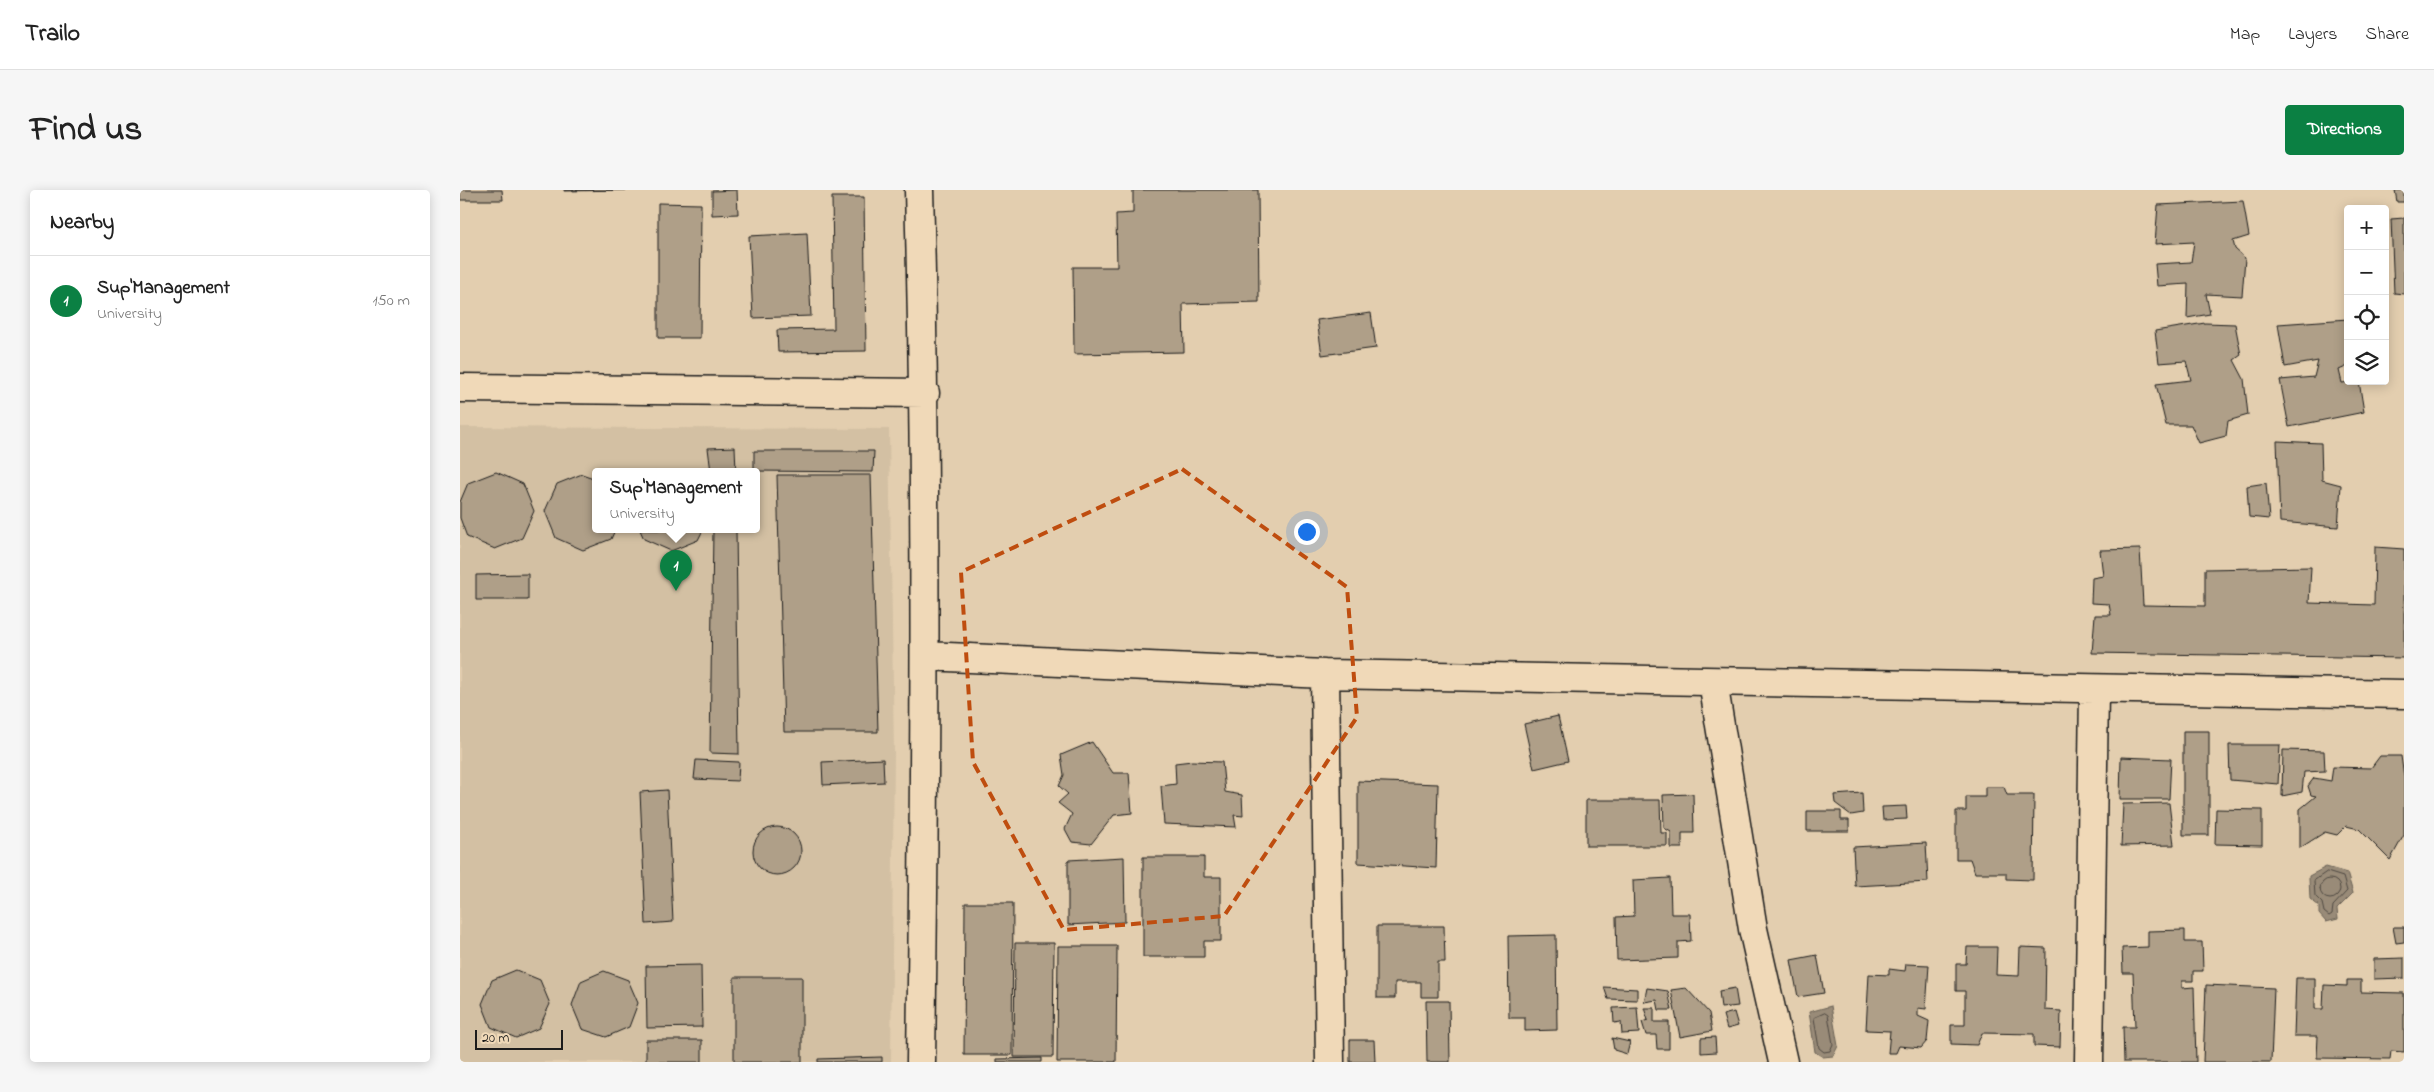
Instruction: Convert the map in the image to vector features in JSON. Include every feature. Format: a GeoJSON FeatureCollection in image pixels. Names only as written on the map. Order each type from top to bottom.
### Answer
{"type":"FeatureCollection","features":[{"type":"Feature","properties":{"kind":"street"},"geometry":{"type":"LineString","coordinates":[[920,190],[925,393],[926,656],[921,1062]]}},
{"type":"Feature","properties":{"kind":"street"},"geometry":{"type":"LineString","coordinates":[[460,388],[925,393]]}},
{"type":"Feature","properties":{"kind":"street"},"geometry":{"type":"LineString","coordinates":[[926,656],[1325,674],[2094,690],[2404,694]]}},
{"type":"Feature","properties":{"kind":"street"},"geometry":{"type":"LineString","coordinates":[[1325,674],[1330,1062]]}},
{"type":"Feature","properties":{"kind":"street"},"geometry":{"type":"LineString","coordinates":[[1713,682],[1752,929],[1782,1062]]}},
{"type":"Feature","properties":{"kind":"street"},"geometry":{"type":"LineString","coordinates":[[2089,1062],[2094,690]]}},
{"type":"Feature","properties":{"kind":"highlighted area"},"geometry":{"type":"Polygon","coordinates":[[[1182,469],[1347,587],[1357,717],[1224,916],[1064,930],[973,762],[961,572],[1182,469]]]}},
{"type":"Feature","properties":{"kind":"shaded area"},"geometry":{"type":"Polygon","coordinates":[[[460,427],[889,429],[894,753],[891,1062],[460,1062],[460,427]]]}},
{"type":"Feature","properties":{"kind":"water"},"geometry":{"type":"Polygon","coordinates":[[[2326,867],[2347,873],[2353,893],[2337,909],[2338,919],[2326,922],[2319,914],[2319,906],[2310,899],[2309,876],[2326,867]]]}},
{"type":"Feature","properties":{"kind":"water"},"geometry":{"type":"Polygon","coordinates":[[[1831,1006],[1838,1046],[1833,1056],[1823,1057],[1815,1052],[1809,1012],[1831,1006]]]}},
{"type":"Feature","properties":{"kind":"building"},"geometry":{"type":"Polygon","coordinates":[[[460,190],[502,190],[503,200],[460,200],[460,190]]]}},
{"type":"Feature","properties":{"kind":"building"},"geometry":{"type":"Polygon","coordinates":[[[564,190],[629,190],[564,191],[564,190]]]}},
{"type":"Feature","properties":{"kind":"building"},"geometry":{"type":"Polygon","coordinates":[[[737,190],[738,214],[712,215],[712,191],[737,190]]]}},
{"type":"Feature","properties":{"kind":"building"},"geometry":{"type":"Polygon","coordinates":[[[1133,190],[1258,190],[1259,302],[1183,304],[1184,352],[1074,354],[1073,267],[1117,267],[1116,214],[1133,213],[1133,190]]]}},
{"type":"Feature","properties":{"kind":"building"},"geometry":{"type":"Polygon","coordinates":[[[2395,190],[2404,190],[2404,202],[2397,202],[2395,190]]]}},
{"type":"Feature","properties":{"kind":"building"},"geometry":{"type":"Polygon","coordinates":[[[832,197],[864,197],[866,351],[778,352],[777,330],[834,329],[832,197]]]}},
{"type":"Feature","properties":{"kind":"building"},"geometry":{"type":"Polygon","coordinates":[[[2243,201],[2249,236],[2233,241],[2235,249],[2245,258],[2242,296],[2206,294],[2210,314],[2187,318],[2188,284],[2157,286],[2155,264],[2191,262],[2194,242],[2155,244],[2158,205],[2243,201]]]}},
{"type":"Feature","properties":{"kind":"building"},"geometry":{"type":"Polygon","coordinates":[[[658,203],[701,204],[700,338],[658,338],[658,203]]]}},
{"type":"Feature","properties":{"kind":"building"},"geometry":{"type":"Polygon","coordinates":[[[2404,218],[2404,294],[2394,293],[2391,219],[2404,218]]]}},
{"type":"Feature","properties":{"kind":"building"},"geometry":{"type":"Polygon","coordinates":[[[807,233],[811,316],[753,318],[749,236],[807,233]]]}},
{"type":"Feature","properties":{"kind":"building"},"geometry":{"type":"Polygon","coordinates":[[[1371,313],[1376,348],[1322,355],[1317,320],[1371,313]]]}},
{"type":"Feature","properties":{"kind":"building"},"geometry":{"type":"Polygon","coordinates":[[[2344,319],[2344,368],[2339,370],[2344,385],[2360,385],[2364,412],[2289,427],[2280,380],[2314,377],[2318,361],[2285,367],[2278,324],[2344,319]]]}},
{"type":"Feature","properties":{"kind":"building"},"geometry":{"type":"Polygon","coordinates":[[[2205,323],[2235,324],[2241,355],[2234,360],[2244,379],[2248,415],[2228,421],[2226,436],[2199,443],[2191,425],[2166,425],[2156,384],[2191,380],[2186,361],[2159,363],[2155,331],[2205,323]]]}},
{"type":"Feature","properties":{"kind":"building"},"geometry":{"type":"Polygon","coordinates":[[[2277,441],[2321,443],[2322,480],[2341,485],[2338,527],[2280,522],[2277,441]]]}},
{"type":"Feature","properties":{"kind":"building"},"geometry":{"type":"Polygon","coordinates":[[[735,447],[736,468],[710,468],[708,448],[735,447]]]}},
{"type":"Feature","properties":{"kind":"building"},"geometry":{"type":"Polygon","coordinates":[[[754,451],[874,451],[873,472],[760,471],[760,468],[754,468],[754,451]]]}},
{"type":"Feature","properties":{"kind":"building"},"geometry":{"type":"Polygon","coordinates":[[[496,472],[523,484],[534,511],[522,538],[495,549],[467,537],[460,518],[460,502],[468,483],[496,472]]]}},
{"type":"Feature","properties":{"kind":"building"},"geometry":{"type":"Polygon","coordinates":[[[582,474],[592,478],[592,533],[614,533],[611,539],[583,550],[556,538],[545,511],[557,484],[582,474]]]}},
{"type":"Feature","properties":{"kind":"building"},"geometry":{"type":"Polygon","coordinates":[[[777,475],[871,475],[878,732],[784,732],[777,475]]]}},
{"type":"Feature","properties":{"kind":"building"},"geometry":{"type":"Polygon","coordinates":[[[2266,483],[2269,519],[2249,517],[2247,486],[2266,483]]]}},
{"type":"Feature","properties":{"kind":"building"},"geometry":{"type":"Polygon","coordinates":[[[641,533],[702,533],[698,540],[671,551],[644,539],[641,533]]]}},
{"type":"Feature","properties":{"kind":"building"},"geometry":{"type":"Polygon","coordinates":[[[713,533],[736,533],[739,754],[710,753],[713,533]]]}},
{"type":"Feature","properties":{"kind":"building"},"geometry":{"type":"Polygon","coordinates":[[[2375,547],[2404,549],[2404,658],[2092,653],[2095,615],[2111,615],[2109,604],[2091,603],[2092,578],[2103,576],[2100,550],[2140,549],[2143,605],[2205,606],[2205,569],[2311,567],[2309,603],[2374,605],[2375,547]]]}},
{"type":"Feature","properties":{"kind":"building"},"geometry":{"type":"Polygon","coordinates":[[[528,574],[528,600],[476,600],[476,575],[528,574]]]}},
{"type":"Feature","properties":{"kind":"building"},"geometry":{"type":"Polygon","coordinates":[[[1558,716],[1568,761],[1534,769],[1524,724],[1558,716]]]}},
{"type":"Feature","properties":{"kind":"building"},"geometry":{"type":"Polygon","coordinates":[[[2183,731],[2209,731],[2209,835],[2183,835],[2183,731]]]}},
{"type":"Feature","properties":{"kind":"building"},"geometry":{"type":"Polygon","coordinates":[[[1092,742],[1113,773],[1129,773],[1132,813],[1114,815],[1091,844],[1072,842],[1065,829],[1072,814],[1058,803],[1068,794],[1059,786],[1064,775],[1061,755],[1092,742]]]}},
{"type":"Feature","properties":{"kind":"building"},"geometry":{"type":"Polygon","coordinates":[[[2229,745],[2280,745],[2278,784],[2230,780],[2229,745]]]}},
{"type":"Feature","properties":{"kind":"building"},"geometry":{"type":"Polygon","coordinates":[[[2283,750],[2324,751],[2325,771],[2304,772],[2302,792],[2282,796],[2283,750]]]}},
{"type":"Feature","properties":{"kind":"building"},"geometry":{"type":"Polygon","coordinates":[[[2380,756],[2401,756],[2404,777],[2404,835],[2390,860],[2359,829],[2346,826],[2337,835],[2325,832],[2300,848],[2300,809],[2316,796],[2311,795],[2308,786],[2314,778],[2331,781],[2333,767],[2371,768],[2380,756]]]}},
{"type":"Feature","properties":{"kind":"building"},"geometry":{"type":"Polygon","coordinates":[[[2121,757],[2171,759],[2169,799],[2120,799],[2121,757]]]}},
{"type":"Feature","properties":{"kind":"building"},"geometry":{"type":"Polygon","coordinates":[[[883,759],[884,782],[823,785],[822,762],[883,759]]]}},
{"type":"Feature","properties":{"kind":"building"},"geometry":{"type":"Polygon","coordinates":[[[696,760],[739,762],[738,781],[694,779],[696,760]]]}},
{"type":"Feature","properties":{"kind":"building"},"geometry":{"type":"Polygon","coordinates":[[[1192,761],[1222,762],[1225,792],[1242,795],[1243,816],[1234,815],[1236,827],[1164,824],[1161,786],[1176,784],[1175,763],[1192,761]]]}},
{"type":"Feature","properties":{"kind":"building"},"geometry":{"type":"Polygon","coordinates":[[[1358,781],[1438,784],[1436,868],[1358,863],[1358,781]]]}},
{"type":"Feature","properties":{"kind":"building"},"geometry":{"type":"Polygon","coordinates":[[[1985,787],[2004,787],[2007,795],[2034,795],[2033,880],[2006,879],[2006,873],[1975,873],[1970,859],[1956,859],[1956,811],[1966,811],[1966,797],[1985,797],[1985,787]]]}},
{"type":"Feature","properties":{"kind":"building"},"geometry":{"type":"Polygon","coordinates":[[[667,790],[673,922],[646,924],[640,792],[667,790]]]}},
{"type":"Feature","properties":{"kind":"building"},"geometry":{"type":"Polygon","coordinates":[[[1862,793],[1863,813],[1851,815],[1835,803],[1834,795],[1862,793]]]}},
{"type":"Feature","properties":{"kind":"building"},"geometry":{"type":"Polygon","coordinates":[[[1693,794],[1694,833],[1682,833],[1682,848],[1671,848],[1671,832],[1664,828],[1663,795],[1693,794]]]}},
{"type":"Feature","properties":{"kind":"building"},"geometry":{"type":"Polygon","coordinates":[[[1586,800],[1660,800],[1661,833],[1667,833],[1667,846],[1586,846],[1586,800]]]}},
{"type":"Feature","properties":{"kind":"building"},"geometry":{"type":"Polygon","coordinates":[[[2169,803],[2174,845],[2121,846],[2123,804],[2169,803]]]}},
{"type":"Feature","properties":{"kind":"building"},"geometry":{"type":"Polygon","coordinates":[[[1906,806],[1907,819],[1883,820],[1882,807],[1906,806]]]}},
{"type":"Feature","properties":{"kind":"building"},"geometry":{"type":"Polygon","coordinates":[[[2216,809],[2262,810],[2262,845],[2215,844],[2216,809]]]}},
{"type":"Feature","properties":{"kind":"building"},"geometry":{"type":"Polygon","coordinates":[[[1807,811],[1841,811],[1841,820],[1849,820],[1849,831],[1807,831],[1807,811]]]}},
{"type":"Feature","properties":{"kind":"building"},"geometry":{"type":"Polygon","coordinates":[[[772,827],[782,827],[794,834],[801,846],[801,856],[794,868],[782,875],[772,875],[764,871],[757,864],[753,856],[753,846],[757,838],[764,831],[772,827]]]}},
{"type":"Feature","properties":{"kind":"building"},"geometry":{"type":"Polygon","coordinates":[[[1926,843],[1928,882],[1855,886],[1853,847],[1926,843]]]}},
{"type":"Feature","properties":{"kind":"building"},"geometry":{"type":"Polygon","coordinates":[[[1124,857],[1125,922],[1068,925],[1068,860],[1124,857]]]}},
{"type":"Feature","properties":{"kind":"building"},"geometry":{"type":"Polygon","coordinates":[[[1143,857],[1204,857],[1204,877],[1221,877],[1221,941],[1204,941],[1204,957],[1143,957],[1143,857]]]}},
{"type":"Feature","properties":{"kind":"building"},"geometry":{"type":"Polygon","coordinates":[[[1670,878],[1671,914],[1690,914],[1691,941],[1678,942],[1678,958],[1617,960],[1616,917],[1634,916],[1633,880],[1670,878]]]}},
{"type":"Feature","properties":{"kind":"building"},"geometry":{"type":"Polygon","coordinates":[[[965,903],[1013,903],[1012,1055],[964,1055],[965,903]]]}},
{"type":"Feature","properties":{"kind":"building"},"geometry":{"type":"Polygon","coordinates":[[[1377,926],[1444,926],[1445,962],[1438,962],[1438,997],[1421,997],[1421,982],[1395,982],[1395,998],[1377,998],[1377,926]]]}},
{"type":"Feature","properties":{"kind":"building"},"geometry":{"type":"Polygon","coordinates":[[[2393,927],[2404,927],[2404,942],[2396,943],[2393,927]]]}},
{"type":"Feature","properties":{"kind":"building"},"geometry":{"type":"Polygon","coordinates":[[[2185,930],[2185,942],[2202,942],[2203,971],[2193,971],[2193,981],[2182,981],[2182,988],[2194,987],[2196,1062],[2124,1062],[2123,1027],[2135,1027],[2133,973],[2123,973],[2122,948],[2148,947],[2148,931],[2185,930]]]}},
{"type":"Feature","properties":{"kind":"building"},"geometry":{"type":"Polygon","coordinates":[[[1556,935],[1557,1030],[1525,1031],[1525,1018],[1509,1018],[1508,936],[1556,935]]]}},
{"type":"Feature","properties":{"kind":"building"},"geometry":{"type":"Polygon","coordinates":[[[1015,943],[1054,943],[1053,1057],[1014,1057],[1015,943]]]}},
{"type":"Feature","properties":{"kind":"building"},"geometry":{"type":"Polygon","coordinates":[[[1058,946],[1117,946],[1116,1062],[1057,1062],[1058,946]]]}},
{"type":"Feature","properties":{"kind":"building"},"geometry":{"type":"Polygon","coordinates":[[[1967,947],[1997,947],[1996,975],[2019,976],[2020,947],[2046,948],[2045,1010],[2061,1011],[2060,1047],[2034,1046],[2034,1034],[1982,1033],[1977,1045],[1951,1044],[1951,1025],[1965,1025],[1965,991],[1956,991],[1956,964],[1966,964],[1967,947]]]}},
{"type":"Feature","properties":{"kind":"building"},"geometry":{"type":"Polygon","coordinates":[[[1817,955],[1824,993],[1798,997],[1791,960],[1817,955]]]}},
{"type":"Feature","properties":{"kind":"building"},"geometry":{"type":"Polygon","coordinates":[[[2404,958],[2404,978],[2374,979],[2374,959],[2404,958]]]}},
{"type":"Feature","properties":{"kind":"building"},"geometry":{"type":"Polygon","coordinates":[[[1906,964],[1929,965],[1926,1009],[1918,1008],[1918,1016],[1929,1021],[1927,1041],[1921,1048],[1899,1046],[1896,1053],[1888,1053],[1890,1031],[1866,1030],[1869,974],[1889,975],[1889,969],[1905,971],[1906,964]]]}},
{"type":"Feature","properties":{"kind":"building"},"geometry":{"type":"Polygon","coordinates":[[[701,965],[702,1027],[647,1028],[646,966],[701,965]]]}},
{"type":"Feature","properties":{"kind":"building"},"geometry":{"type":"Polygon","coordinates":[[[516,970],[540,980],[550,1004],[539,1028],[516,1038],[491,1027],[482,1004],[492,980],[516,970]]]}},
{"type":"Feature","properties":{"kind":"building"},"geometry":{"type":"Polygon","coordinates":[[[604,971],[628,980],[638,1003],[629,1027],[606,1037],[582,1029],[572,1005],[581,981],[604,971]]]}},
{"type":"Feature","properties":{"kind":"building"},"geometry":{"type":"Polygon","coordinates":[[[734,977],[802,977],[802,1062],[734,1062],[734,977]]]}},
{"type":"Feature","properties":{"kind":"building"},"geometry":{"type":"Polygon","coordinates":[[[2296,978],[2315,978],[2315,1009],[2323,1009],[2324,985],[2347,986],[2347,980],[2361,980],[2361,992],[2404,993],[2404,1052],[2391,1051],[2390,1059],[2317,1058],[2318,1036],[2294,1036],[2296,978]]]}},
{"type":"Feature","properties":{"kind":"building"},"geometry":{"type":"Polygon","coordinates":[[[2206,985],[2274,988],[2271,1062],[2203,1062],[2206,985]]]}},
{"type":"Feature","properties":{"kind":"building"},"geometry":{"type":"Polygon","coordinates":[[[1604,987],[1637,989],[1637,1000],[1608,999],[1604,987]]]}},
{"type":"Feature","properties":{"kind":"building"},"geometry":{"type":"Polygon","coordinates":[[[1647,988],[1668,991],[1672,1010],[1659,1010],[1657,1000],[1644,1002],[1647,988]]]}},
{"type":"Feature","properties":{"kind":"building"},"geometry":{"type":"Polygon","coordinates":[[[1686,988],[1709,1013],[1712,1031],[1680,1037],[1671,990],[1686,988]]]}},
{"type":"Feature","properties":{"kind":"building"},"geometry":{"type":"Polygon","coordinates":[[[1735,988],[1738,1006],[1721,1008],[1719,991],[1735,988]]]}},
{"type":"Feature","properties":{"kind":"building"},"geometry":{"type":"Polygon","coordinates":[[[1426,1001],[1449,1001],[1450,1062],[1427,1062],[1426,1001]]]}},
{"type":"Feature","properties":{"kind":"building"},"geometry":{"type":"Polygon","coordinates":[[[1637,1007],[1639,1033],[1622,1034],[1621,1022],[1614,1023],[1613,1008],[1637,1007]]]}},
{"type":"Feature","properties":{"kind":"building"},"geometry":{"type":"Polygon","coordinates":[[[1644,1008],[1654,1008],[1654,1022],[1669,1022],[1669,1049],[1657,1049],[1656,1035],[1646,1035],[1642,1022],[1648,1020],[1644,1008]]]}},
{"type":"Feature","properties":{"kind":"building"},"geometry":{"type":"Polygon","coordinates":[[[1734,1012],[1738,1026],[1727,1029],[1723,1015],[1734,1012]]]}},
{"type":"Feature","properties":{"kind":"building"},"geometry":{"type":"Polygon","coordinates":[[[1715,1037],[1716,1052],[1701,1053],[1701,1038],[1715,1037]]]}},
{"type":"Feature","properties":{"kind":"building"},"geometry":{"type":"Polygon","coordinates":[[[1612,1038],[1630,1042],[1627,1054],[1614,1050],[1612,1038]]]}},
{"type":"Feature","properties":{"kind":"building"},"geometry":{"type":"Polygon","coordinates":[[[646,1040],[702,1040],[702,1062],[646,1062],[646,1040]]]}},
{"type":"Feature","properties":{"kind":"building"},"geometry":{"type":"Polygon","coordinates":[[[1350,1040],[1374,1040],[1375,1062],[1350,1062],[1350,1040]]]}},
{"type":"Feature","properties":{"kind":"building"},"geometry":{"type":"Polygon","coordinates":[[[882,1057],[882,1062],[818,1062],[818,1059],[882,1057]]]}},
{"type":"Feature","properties":{"kind":"building"},"geometry":{"type":"Polygon","coordinates":[[[1042,1058],[1042,1062],[997,1062],[997,1059],[1042,1058]]]}},
{"type":"Feature","properties":{"kind":"place","name":"Sup'Management"},"geometry":{"type":"Point","coordinates":[676,591]}}]}
